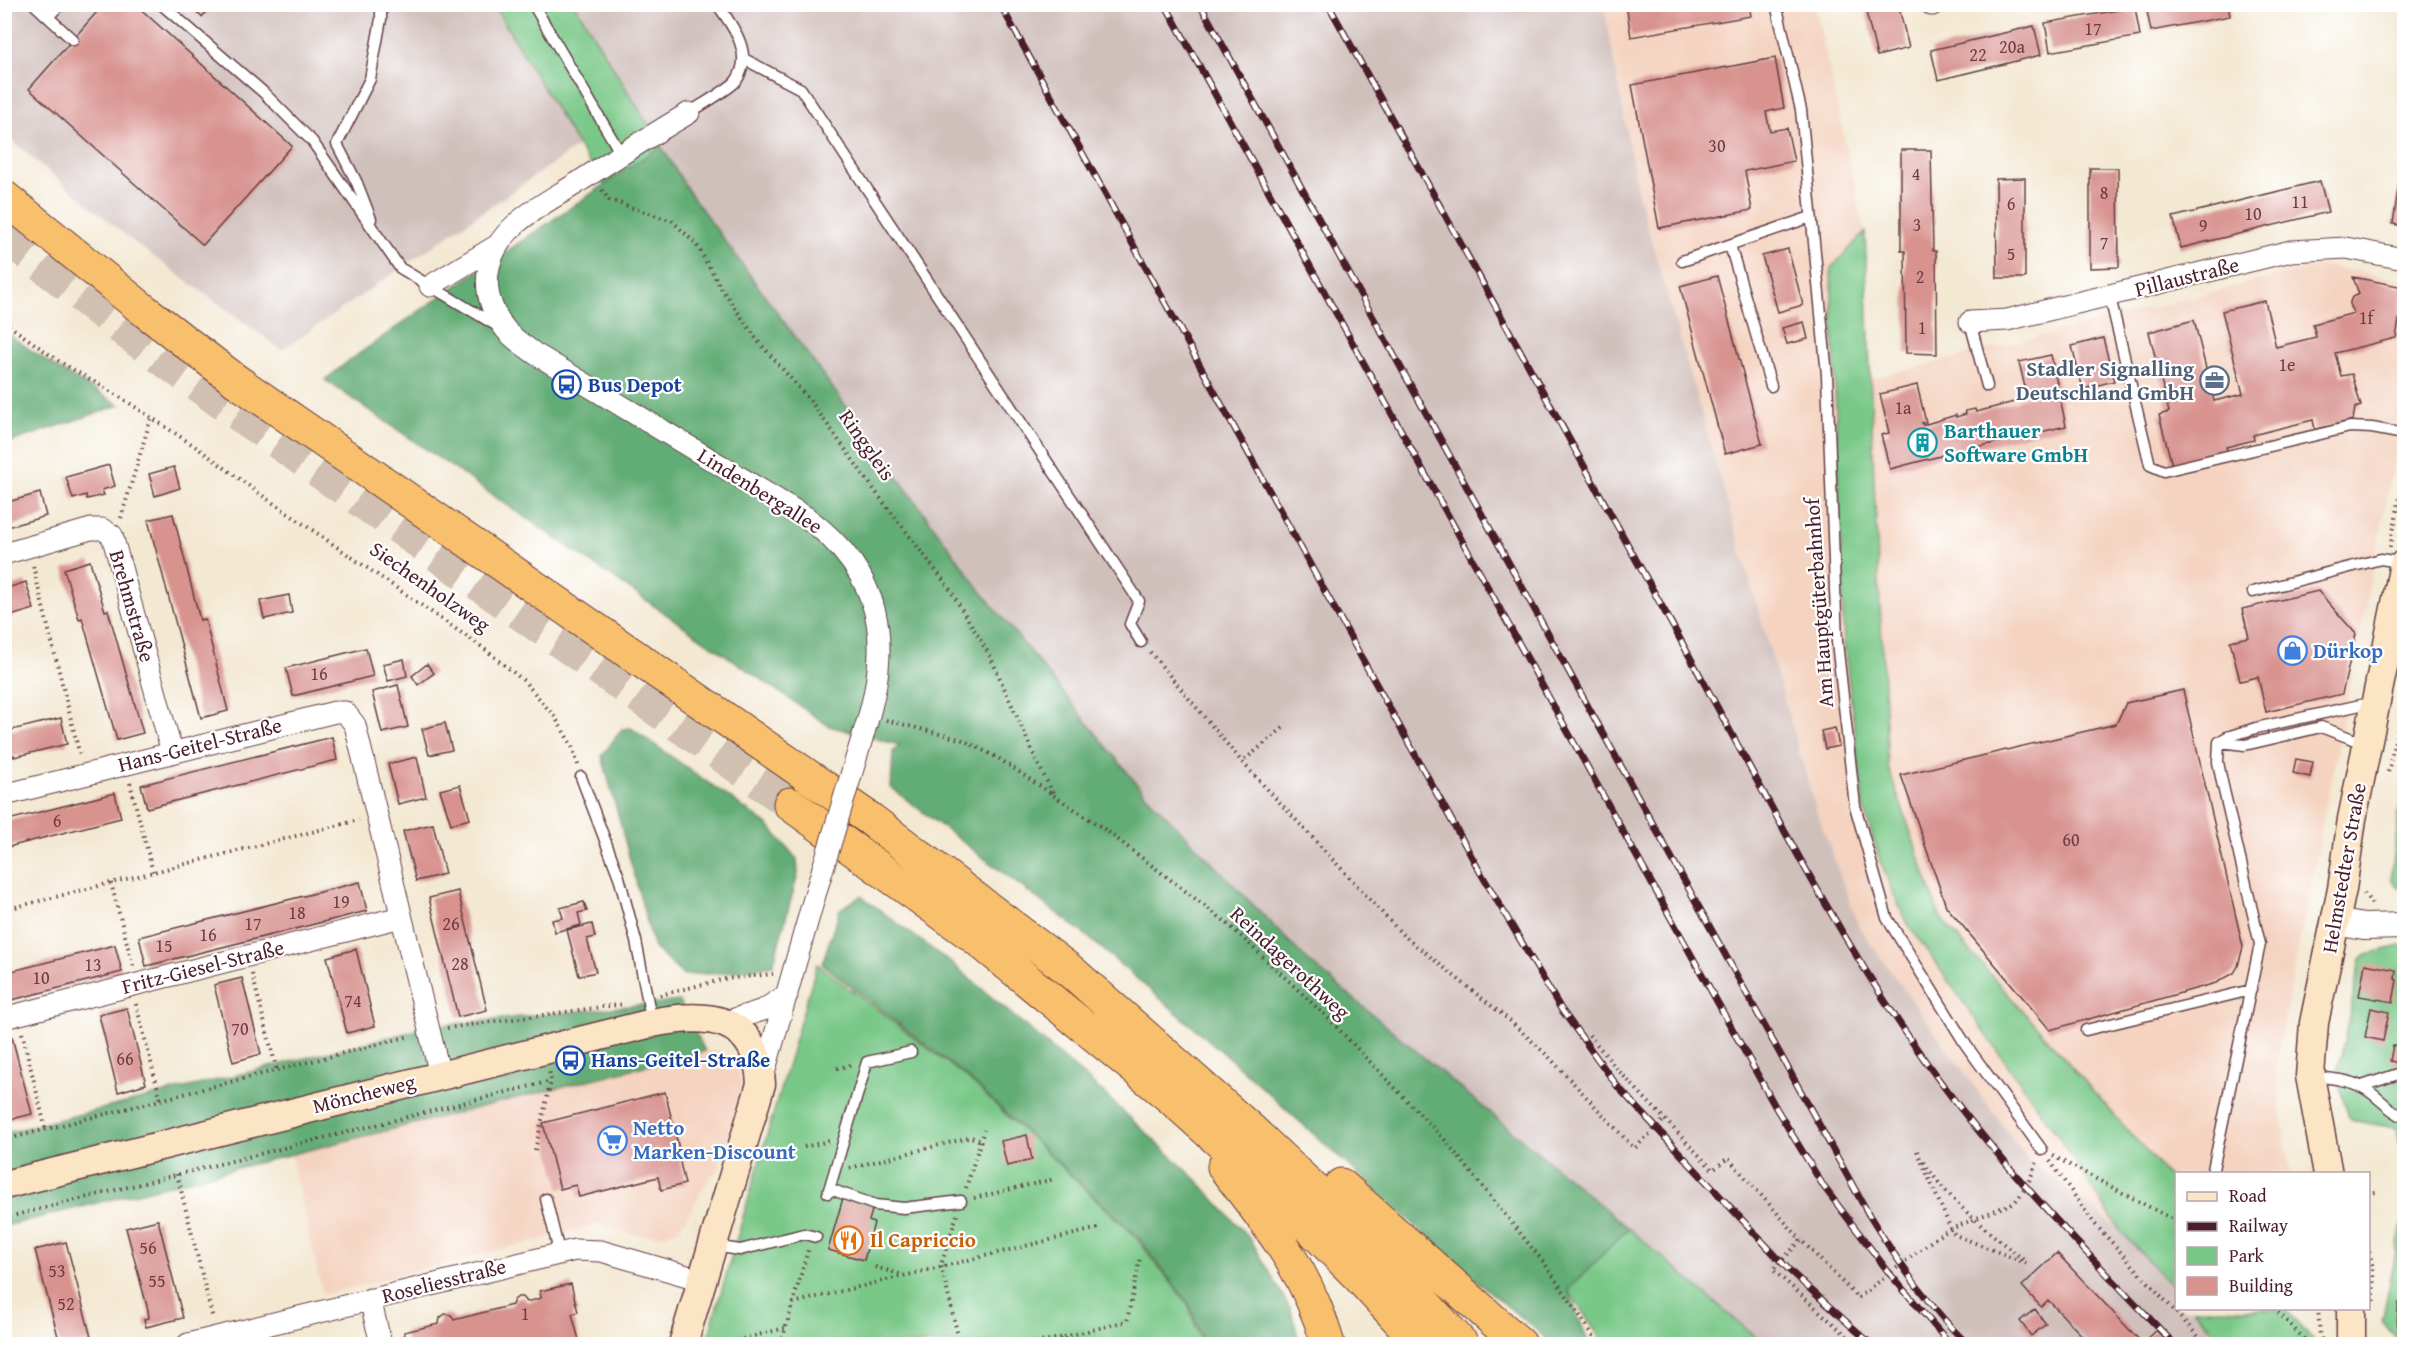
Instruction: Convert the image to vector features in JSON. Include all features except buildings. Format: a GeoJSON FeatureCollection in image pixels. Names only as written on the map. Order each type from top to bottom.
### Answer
{"type":"FeatureCollection","features":[{"type":"Feature","properties":{"kind":"highway"},"geometry":{"type":"LineString","coordinates":[[4,197],[145,311],[235,380],[870,819],[1105,999],[1250,1129],[1357,1230],[1462,1344]]}},
{"type":"Feature","properties":{"kind":"highway"},"geometry":{"type":"LineString","coordinates":[[790,804],[972,935],[1170,1097],[1269,1186],[1421,1344]]}},
{"type":"Feature","properties":{"kind":"highway"},"geometry":{"type":"LineString","coordinates":[[1105,999],[1136,1012],[1166,1031],[1520,1344]]}},
{"type":"Feature","properties":{"kind":"highway"},"geometry":{"type":"LineString","coordinates":[[1170,1097],[1290,1253],[1321,1321],[1328,1344]]}},
{"type":"Feature","properties":{"kind":"main road","name":"Helmstedter Straße"},"geometry":{"type":"LineString","coordinates":[[2328,1172],[2310,1076],[2314,1023],[2348,857],[2352,819],[2367,744],[2391,700],[2404,564]]}},
{"type":"Feature","properties":{"kind":"main road","name":"Möncheweg"},"geometry":{"type":"LineString","coordinates":[[4,1185],[544,1049],[650,1010],[681,1017],[725,1022]]}},
{"type":"Feature","properties":{"kind":"main road"},"geometry":{"type":"LineString","coordinates":[[683,1344],[761,1084],[759,1064],[752,1048],[742,1035],[725,1022]]}},
{"type":"Feature","properties":{"kind":"main road"},"geometry":{"type":"LineString","coordinates":[[2351,1310],[2351,1344]]}},
{"type":"Feature","properties":{"kind":"street","name":"Lindenbergallee"},"geometry":{"type":"LineString","coordinates":[[689,112],[517,222],[496,246],[489,258],[487,276],[490,295],[506,330],[534,353],[806,517],[840,546],[865,580],[878,618],[881,642],[879,666],[867,724],[761,1084]]}},
{"type":"Feature","properties":{"kind":"street","name":"Lindenbergallee"},"geometry":{"type":"LineString","coordinates":[[430,286],[496,246]]}},
{"type":"Feature","properties":{"kind":"street","name":"Pillaustraße"},"geometry":{"type":"LineString","coordinates":[[1970,322],[2007,320],[2110,297],[2291,251],[2346,248],[2404,259]]}},
{"type":"Feature","properties":{"kind":"street","name":"Brehmstraße"},"geometry":{"type":"LineString","coordinates":[[4,555],[91,529],[102,529],[112,535],[172,752]]}},
{"type":"Feature","properties":{"kind":"street","name":"Hans-Geitel-Straße"},"geometry":{"type":"LineString","coordinates":[[4,795],[335,712],[345,712],[355,725],[440,1075]]}},
{"type":"Feature","properties":{"kind":"street","name":"Fritz-Giesel-Straße"},"geometry":{"type":"LineString","coordinates":[[11,1016],[401,917]]}},
{"type":"Feature","properties":{"kind":"street"},"geometry":{"type":"LineString","coordinates":[[2335,922],[2364,927],[2404,926]]}},
{"type":"Feature","properties":{"kind":"street"},"geometry":{"type":"LineString","coordinates":[[725,1022],[763,1010],[787,995]]}},
{"type":"Feature","properties":{"kind":"street","name":"Roseliesstraße"},"geometry":{"type":"LineString","coordinates":[[188,1344],[559,1252],[601,1251],[701,1280]]}},
{"type":"Feature","properties":{"kind":"street"},"geometry":{"type":"LineString","coordinates":[[370,1299],[381,1344]]}},
{"type":"Feature","properties":{"kind":"lane"},"geometry":{"type":"LineString","coordinates":[[34,4],[73,39]]}},
{"type":"Feature","properties":{"kind":"lane"},"geometry":{"type":"LineString","coordinates":[[48,17],[60,4]]}},
{"type":"Feature","properties":{"kind":"lane"},"geometry":{"type":"LineString","coordinates":[[161,4],[263,92],[312,141],[400,268],[506,330]]}},
{"type":"Feature","properties":{"kind":"lane"},"geometry":{"type":"LineString","coordinates":[[378,236],[357,183],[337,144],[370,79],[381,19],[381,4]]}},
{"type":"Feature","properties":{"kind":"lane"},"geometry":{"type":"LineString","coordinates":[[533,4],[621,154]]}},
{"type":"Feature","properties":{"kind":"lane"},"geometry":{"type":"LineString","coordinates":[[689,112],[736,81],[744,59],[737,32],[717,4]]}},
{"type":"Feature","properties":{"kind":"lane","name":"Am Hauptgüterbahnhof"},"geometry":{"type":"LineString","coordinates":[[1776,4],[1801,110],[1827,375],[1837,642],[1856,806],[1887,918],[1966,1045],[2042,1150]]}},
{"type":"Feature","properties":{"kind":"lane"},"geometry":{"type":"LineString","coordinates":[[744,59],[801,89],[1139,601],[1130,624],[1141,642]]}},
{"type":"Feature","properties":{"kind":"lane"},"geometry":{"type":"LineString","coordinates":[[1682,261],[1811,217]]}},
{"type":"Feature","properties":{"kind":"lane"},"geometry":{"type":"LineString","coordinates":[[1730,245],[1772,386]]}},
{"type":"Feature","properties":{"kind":"lane"},"geometry":{"type":"LineString","coordinates":[[2110,297],[2150,465],[2164,471],[2350,427],[2372,428],[2404,434]]}},
{"type":"Feature","properties":{"kind":"lane"},"geometry":{"type":"LineString","coordinates":[[1970,322],[1987,386]]}},
{"type":"Feature","properties":{"kind":"lane"},"geometry":{"type":"LineString","coordinates":[[2253,592],[2381,560],[2404,564]]}},
{"type":"Feature","properties":{"kind":"lane"},"geometry":{"type":"LineString","coordinates":[[2219,742],[2227,737],[2256,728],[2391,700]]}},
{"type":"Feature","properties":{"kind":"lane"},"geometry":{"type":"LineString","coordinates":[[2219,742],[2246,745],[2321,727],[2367,744]]}},
{"type":"Feature","properties":{"kind":"lane"},"geometry":{"type":"LineString","coordinates":[[2212,1172],[2260,944],[2222,782],[2218,762],[2219,742]]}},
{"type":"Feature","properties":{"kind":"lane"},"geometry":{"type":"LineString","coordinates":[[581,777],[619,876],[636,941],[650,1010]]}},
{"type":"Feature","properties":{"kind":"lane"},"geometry":{"type":"LineString","coordinates":[[2086,1030],[2251,990]]}},
{"type":"Feature","properties":{"kind":"lane"},"geometry":{"type":"LineString","coordinates":[[912,1052],[867,1062],[829,1191],[875,1205],[904,1208],[961,1202]]}},
{"type":"Feature","properties":{"kind":"lane"},"geometry":{"type":"LineString","coordinates":[[2362,1086],[2404,1072]]}},
{"type":"Feature","properties":{"kind":"lane"},"geometry":{"type":"LineString","coordinates":[[2310,1076],[2342,1080],[2362,1086],[2393,1112],[2404,1117]]}},
{"type":"Feature","properties":{"kind":"lane"},"geometry":{"type":"LineString","coordinates":[[546,1199],[559,1252]]}},
{"type":"Feature","properties":{"kind":"lane"},"geometry":{"type":"LineString","coordinates":[[711,1245],[740,1250],[804,1234],[814,1237]]}},
{"type":"Feature","properties":{"kind":"lane"},"geometry":{"type":"LineString","coordinates":[[2404,1306],[2404,1334]]}},
{"type":"Feature","properties":{"kind":"path","name":"Ringgleis"},"geometry":{"type":"LineString","coordinates":[[590,174],[609,200],[672,221],[696,244],[723,291],[758,342],[812,403],[949,588],[990,656],[1039,766],[1054,793]]}},
{"type":"Feature","properties":{"kind":"path","name":"Siechenholzweg"},"geometry":{"type":"LineString","coordinates":[[4,322],[60,362],[117,395],[199,449],[260,494],[504,663],[524,681],[555,717],[572,746],[581,777]]}},
{"type":"Feature","properties":{"kind":"path"},"geometry":{"type":"LineString","coordinates":[[112,535],[126,509],[151,418]]}},
{"type":"Feature","properties":{"kind":"path"},"geometry":{"type":"LineString","coordinates":[[28,548],[85,774]]}},
{"type":"Feature","properties":{"kind":"path"},"geometry":{"type":"LineString","coordinates":[[1141,642],[1242,762],[1402,934],[1473,989],[1541,1049],[1633,1147],[1635,1148],[1665,1119]]}},
{"type":"Feature","properties":{"kind":"path"},"geometry":{"type":"LineString","coordinates":[[2387,774],[2391,700]]}},
{"type":"Feature","properties":{"kind":"path","name":"Reindagerothweg"},"geometry":{"type":"LineString","coordinates":[[867,724],[963,741],[998,758],[1054,793],[1227,922],[1328,1018],[1444,1140],[1545,1264],[1599,1344]]}},
{"type":"Feature","properties":{"kind":"path"},"geometry":{"type":"LineString","coordinates":[[1242,762],[1283,728]]}},
{"type":"Feature","properties":{"kind":"path"},"geometry":{"type":"LineString","coordinates":[[125,764],[153,872]]}},
{"type":"Feature","properties":{"kind":"path"},"geometry":{"type":"LineString","coordinates":[[4,910],[377,815]]}},
{"type":"Feature","properties":{"kind":"path"},"geometry":{"type":"LineString","coordinates":[[111,883],[161,1101]]}},
{"type":"Feature","properties":{"kind":"path"},"geometry":{"type":"LineString","coordinates":[[247,956],[277,1071]]}},
{"type":"Feature","properties":{"kind":"path"},"geometry":{"type":"LineString","coordinates":[[4,1140],[429,1031],[629,1003],[650,1010],[725,979],[781,973],[794,969]]}},
{"type":"Feature","properties":{"kind":"path"},"geometry":{"type":"LineString","coordinates":[[11,1016],[46,1130]]}},
{"type":"Feature","properties":{"kind":"path"},"geometry":{"type":"LineString","coordinates":[[1589,1035],[1713,1170],[1728,1158],[1801,1240],[1858,1298],[1938,1236],[2014,1202],[2026,1186],[2042,1150]]}},
{"type":"Feature","properties":{"kind":"path"},"geometry":{"type":"LineString","coordinates":[[535,1150],[551,1081],[544,1049]]}},
{"type":"Feature","properties":{"kind":"path"},"geometry":{"type":"LineString","coordinates":[[4,1218],[551,1081]]}},
{"type":"Feature","properties":{"kind":"path"},"geometry":{"type":"LineString","coordinates":[[960,1344],[942,1267],[984,1130]]}},
{"type":"Feature","properties":{"kind":"path"},"geometry":{"type":"LineString","coordinates":[[804,1147],[845,1137]]}},
{"type":"Feature","properties":{"kind":"path"},"geometry":{"type":"LineString","coordinates":[[834,1172],[971,1137],[981,1141]]}},
{"type":"Feature","properties":{"kind":"path"},"geometry":{"type":"LineString","coordinates":[[1917,1150],[1933,1176],[1974,1220],[2028,1264],[1955,1235],[1951,1229],[1917,1150]]}},
{"type":"Feature","properties":{"kind":"path"},"geometry":{"type":"LineString","coordinates":[[2042,1150],[2175,1220]]}},
{"type":"Feature","properties":{"kind":"path"},"geometry":{"type":"LineString","coordinates":[[2042,1150],[2094,1223],[2205,1344]]}},
{"type":"Feature","properties":{"kind":"path"},"geometry":{"type":"LineString","coordinates":[[177,1174],[217,1337]]}},
{"type":"Feature","properties":{"kind":"path"},"geometry":{"type":"LineString","coordinates":[[961,1202],[1054,1179]]}},
{"type":"Feature","properties":{"kind":"path"},"geometry":{"type":"LineString","coordinates":[[2370,1193],[2376,1192]]}},
{"type":"Feature","properties":{"kind":"path"},"geometry":{"type":"LineString","coordinates":[[793,1303],[1099,1228]]}},
{"type":"Feature","properties":{"kind":"path"},"geometry":{"type":"LineString","coordinates":[[781,1344],[814,1237]]}},
{"type":"Feature","properties":{"kind":"path"},"geometry":{"type":"LineString","coordinates":[[1801,1240],[1773,1270],[1856,1344]]}},
{"type":"Feature","properties":{"kind":"path"},"geometry":{"type":"LineString","coordinates":[[2404,1245],[2404,1285]]}},
{"type":"Feature","properties":{"kind":"path"},"geometry":{"type":"LineString","coordinates":[[1030,1344],[1127,1321],[1140,1258]]}},
{"type":"Feature","properties":{"kind":"path"},"geometry":{"type":"LineString","coordinates":[[875,1267],[905,1276]]}},
{"type":"Feature","properties":{"kind":"path"},"geometry":{"type":"LineString","coordinates":[[2276,1310],[2307,1342]]}},
{"type":"Feature","properties":{"kind":"path"},"geometry":{"type":"LineString","coordinates":[[2318,1310],[2320,1336],[2323,1344]]}},
{"type":"Feature","properties":{"kind":"path"},"geometry":{"type":"LineString","coordinates":[[731,1342],[786,1327]]}},
{"type":"Feature","properties":{"kind":"path"},"geometry":{"type":"LineString","coordinates":[[1064,1336],[1066,1344]]}},
{"type":"Feature","properties":{"kind":"shaded area"},"geometry":{"type":"Polygon","coordinates":[[[4,5],[494,5],[578,146],[282,350],[131,240],[5,135],[4,5]]]}},
{"type":"Feature","properties":{"kind":"shaded area"},"geometry":{"type":"Polygon","coordinates":[[[574,5],[1604,5],[1638,194],[1816,809],[1860,929],[2028,1160],[2119,1229],[2175,1290],[2175,1310],[2194,1310],[2226,1344],[1764,1344],[1306,959],[1145,794],[984,595],[689,192],[574,5]]]}},
{"type":"Feature","properties":{"kind":"shaded area"},"geometry":{"type":"Polygon","coordinates":[[[1604,5],[1815,5],[1865,232],[1831,268],[1864,809],[2063,1143],[2119,1229],[2028,1160],[1860,929],[1816,809],[1638,194],[1604,5]]]}},
{"type":"Feature","properties":{"kind":"shaded area"},"geometry":{"type":"Polygon","coordinates":[[[2321,265],[2404,280],[2404,410],[2275,1068],[2290,1172],[2175,1172],[2175,1184],[1940,917],[1888,767],[1870,379],[2321,265]]]}},
{"type":"Feature","properties":{"kind":"shaded area"},"geometry":{"type":"Polygon","coordinates":[[[705,1051],[716,1051],[731,1060],[737,1067],[741,1093],[719,1169],[710,1177],[679,1230],[659,1236],[630,1234],[600,1224],[323,1295],[290,1154],[705,1051]]]}},
{"type":"Feature","properties":{"kind":"green space"},"geometry":{"type":"Polygon","coordinates":[[[494,5],[575,5],[661,146],[605,185],[578,146],[494,5]]]}},
{"type":"Feature","properties":{"kind":"green space"},"geometry":{"type":"Polygon","coordinates":[[[661,146],[689,192],[984,595],[1145,794],[1306,959],[1628,1228],[1568,1290],[1589,1344],[1553,1344],[1478,1282],[1227,1056],[1087,936],[891,788],[893,752],[899,745],[829,726],[325,380],[425,307],[661,146]]]}},
{"type":"Feature","properties":{"kind":"green space"},"geometry":{"type":"Polygon","coordinates":[[[1865,232],[1888,767],[1940,917],[2175,1184],[2175,1290],[2119,1229],[2063,1143],[1905,920],[1881,864],[1864,809],[1844,642],[1831,268],[1865,232]]]}},
{"type":"Feature","properties":{"kind":"green space"},"geometry":{"type":"Polygon","coordinates":[[[5,332],[60,370],[120,405],[5,444],[5,332]]]}},
{"type":"Feature","properties":{"kind":"green space"},"geometry":{"type":"Polygon","coordinates":[[[631,728],[768,825],[797,859],[798,874],[773,965],[724,973],[683,975],[654,948],[602,756],[622,729],[631,728]]]}},
{"type":"Feature","properties":{"kind":"green space"},"geometry":{"type":"Polygon","coordinates":[[[2404,771],[2404,890],[2398,888],[2391,880],[2404,771]]]}},
{"type":"Feature","properties":{"kind":"green space"},"geometry":{"type":"Polygon","coordinates":[[[861,896],[955,966],[1098,1088],[1198,1181],[1251,1240],[1291,1310],[1300,1344],[1203,1344],[1191,1307],[1137,1236],[967,1077],[822,964],[840,909],[861,896]]]}},
{"type":"Feature","properties":{"kind":"green space"},"geometry":{"type":"Polygon","coordinates":[[[2404,945],[2404,1160],[2396,1128],[2350,1120],[2340,1089],[2344,1072],[2338,1070],[2361,959],[2367,954],[2404,945]]]}},
{"type":"Feature","properties":{"kind":"green space"},"geometry":{"type":"Polygon","coordinates":[[[817,964],[967,1078],[1134,1235],[1189,1306],[1201,1344],[706,1344],[817,964]]]}},
{"type":"Feature","properties":{"kind":"green space"},"geometry":{"type":"Polygon","coordinates":[[[679,1001],[705,1051],[5,1226],[5,1133],[433,1026],[679,1001]]]}},
{"type":"Feature","properties":{"kind":"green space"},"geometry":{"type":"Polygon","coordinates":[[[2404,1214],[2404,1344],[2401,1344],[2382,1321],[2404,1214]]]}},
{"type":"Feature","properties":{"kind":"green space"},"geometry":{"type":"Polygon","coordinates":[[[1628,1228],[1764,1344],[1604,1344],[1568,1290],[1628,1228]]]}},
{"type":"Feature","properties":{"kind":"green space"},"geometry":{"type":"Polygon","coordinates":[[[2194,1310],[2286,1310],[2317,1344],[2226,1344],[2194,1310]]]}},
{"type":"Feature","properties":{"kind":"tunnel"},"geometry":{"type":"LineString","coordinates":[[4,235],[131,336],[223,404],[790,804]]}},
{"type":"Feature","properties":{"kind":"railway"},"geometry":{"type":"LineString","coordinates":[[1000,4],[1479,870],[1561,1009],[1618,1087],[1790,1271],[1871,1344]]}},
{"type":"Feature","properties":{"kind":"railway"},"geometry":{"type":"LineString","coordinates":[[1165,4],[1776,1108],[1824,1187],[1890,1274],[1950,1344]]}},
{"type":"Feature","properties":{"kind":"railway"},"geometry":{"type":"LineString","coordinates":[[1200,4],[1869,1215],[1914,1282],[1967,1344]]}},
{"type":"Feature","properties":{"kind":"railway"},"geometry":{"type":"LineString","coordinates":[[1328,4],[1800,859],[1892,1013],[1983,1137],[2045,1208],[2174,1344]]}},
{"type":"Feature","properties":{"kind":"place","name":"Stadler Signalling Deutschland GmbH"},"geometry":{"type":"Point","coordinates":[2215,381]}},
{"type":"Feature","properties":{"kind":"place","name":"Bus Depot"},"geometry":{"type":"Point","coordinates":[567,385]}},
{"type":"Feature","properties":{"kind":"place","name":"Barthauer Software GmbH"},"geometry":{"type":"Point","coordinates":[1923,443]}},
{"type":"Feature","properties":{"kind":"place","name":"Dürkop"},"geometry":{"type":"Point","coordinates":[2292,651]}},
{"type":"Feature","properties":{"kind":"place","name":"Hans-Geitel-Straße"},"geometry":{"type":"Point","coordinates":[570,1060]}},
{"type":"Feature","properties":{"kind":"place","name":"Netto Marken-Discount"},"geometry":{"type":"Point","coordinates":[612,1140]}},
{"type":"Feature","properties":{"kind":"place","name":"Il Capriccio"},"geometry":{"type":"Point","coordinates":[849,1240]}}]}
